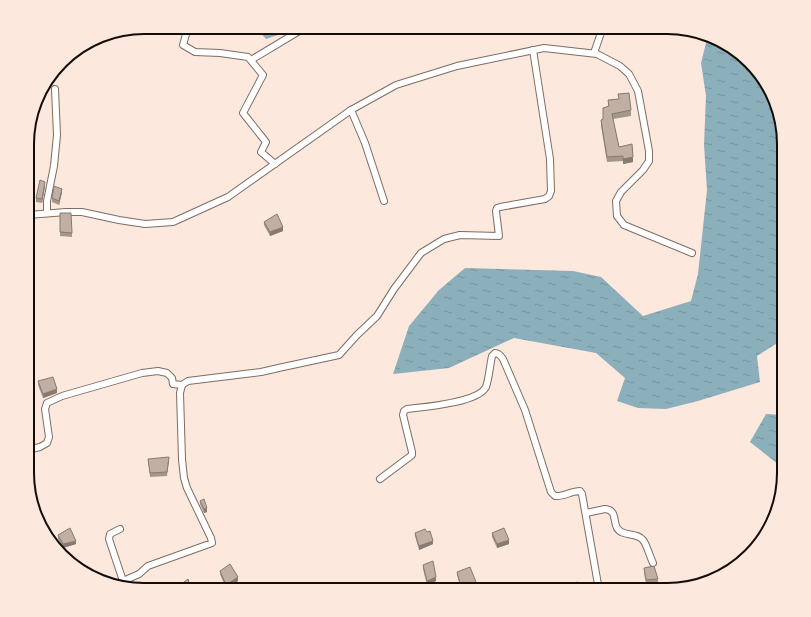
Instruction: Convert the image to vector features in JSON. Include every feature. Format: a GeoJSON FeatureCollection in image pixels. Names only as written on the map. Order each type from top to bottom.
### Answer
{"type":"FeatureCollection","features":[{"type":"Feature","properties":{"kind":"street"},"geometry":{"type":"LineString","coordinates":[[186,34],[183,45],[195,52],[220,53],[248,57],[263,75],[243,113],[266,142],[261,152],[275,164]]}},
{"type":"Feature","properties":{"kind":"street"},"geometry":{"type":"LineString","coordinates":[[251,60],[294,34]]}},
{"type":"Feature","properties":{"kind":"street"},"geometry":{"type":"LineString","coordinates":[[594,54],[601,34]]}},
{"type":"Feature","properties":{"kind":"street"},"geometry":{"type":"LineString","coordinates":[[34,214],[82,212],[145,224],[173,222],[228,196],[351,110],[396,85],[457,66],[544,48],[597,54],[620,66],[629,74],[638,91],[649,151],[649,161],[643,170],[621,192],[616,201],[617,216],[624,225],[692,253]]}},
{"type":"Feature","properties":{"kind":"street"},"geometry":{"type":"LineString","coordinates":[[34,448],[46,443],[49,437],[45,409],[47,403],[62,396],[142,373],[158,371],[167,373],[172,378],[173,384],[182,385],[188,381],[261,372],[339,355],[377,316],[394,289],[421,253],[444,240],[460,235],[500,236],[496,210],[497,208],[545,199],[551,191],[550,159],[533,50]]}},
{"type":"Feature","properties":{"kind":"street"},"geometry":{"type":"LineString","coordinates":[[47,213],[47,201],[54,166],[57,135],[55,89]]}},
{"type":"Feature","properties":{"kind":"street"},"geometry":{"type":"LineString","coordinates":[[351,110],[365,143],[384,201]]}},
{"type":"Feature","properties":{"kind":"street"},"geometry":{"type":"LineString","coordinates":[[380,479],[412,455],[403,415],[404,411],[407,409],[457,402],[478,395],[486,386],[492,356],[497,353],[501,355],[503,359],[525,410],[551,492],[555,496],[576,491],[582,494],[598,583]]}},
{"type":"Feature","properties":{"kind":"street"},"geometry":{"type":"LineString","coordinates":[[127,582],[148,566],[212,543],[187,488],[184,478],[180,393],[182,385]]}},
{"type":"Feature","properties":{"kind":"street"},"geometry":{"type":"LineString","coordinates":[[586,514],[605,509],[608,509],[614,513],[617,528],[619,530],[624,533],[640,537],[644,540],[653,563]]}},
{"type":"Feature","properties":{"kind":"street"},"geometry":{"type":"LineString","coordinates":[[120,529],[109,536],[123,581]]}},
{"type":"Feature","properties":{"kind":"water"},"geometry":{"type":"Polygon","coordinates":[[[262,34],[281,34],[266,39],[262,34]]]}},
{"type":"Feature","properties":{"kind":"water"},"geometry":{"type":"Polygon","coordinates":[[[706,41],[716,45],[740,61],[750,71],[766,95],[775,122],[777,144],[777,343],[757,356],[760,382],[666,409],[638,408],[617,401],[625,378],[596,353],[514,338],[449,368],[393,374],[409,326],[439,290],[465,268],[573,271],[601,277],[643,316],[691,301],[698,274],[707,190],[704,145],[706,96],[701,63],[706,41]]]}},
{"type":"Feature","properties":{"kind":"water"},"geometry":{"type":"Polygon","coordinates":[[[766,414],[777,415],[777,463],[750,442],[766,414]]]}},
{"type":"Feature","properties":{"kind":"building"},"geometry":{"type":"Polygon","coordinates":[[[629,93],[631,110],[612,114],[619,147],[632,144],[633,157],[623,159],[623,156],[607,157],[601,120],[603,119],[603,108],[609,106],[608,100],[619,99],[618,94],[629,93]]]}},
{"type":"Feature","properties":{"kind":"building"},"geometry":{"type":"Polygon","coordinates":[[[40,180],[45,182],[42,199],[36,198],[40,180]]]}},
{"type":"Feature","properties":{"kind":"building"},"geometry":{"type":"Polygon","coordinates":[[[54,186],[62,189],[59,201],[52,198],[54,186]]]}},
{"type":"Feature","properties":{"kind":"building"},"geometry":{"type":"Polygon","coordinates":[[[60,213],[71,213],[72,233],[60,232],[60,213]]]}},
{"type":"Feature","properties":{"kind":"building"},"geometry":{"type":"Polygon","coordinates":[[[277,214],[283,227],[270,232],[264,222],[277,214]]]}},
{"type":"Feature","properties":{"kind":"building"},"geometry":{"type":"Polygon","coordinates":[[[53,377],[57,389],[43,394],[38,381],[53,377]]]}},
{"type":"Feature","properties":{"kind":"building"},"geometry":{"type":"Polygon","coordinates":[[[169,457],[167,472],[150,473],[148,459],[169,457]]]}},
{"type":"Feature","properties":{"kind":"building"},"geometry":{"type":"Polygon","coordinates":[[[204,499],[207,508],[204,509],[200,501],[204,499]]]}},
{"type":"Feature","properties":{"kind":"building"},"geometry":{"type":"Polygon","coordinates":[[[70,528],[76,541],[63,544],[58,535],[70,528]]]}},
{"type":"Feature","properties":{"kind":"building"},"geometry":{"type":"Polygon","coordinates":[[[504,528],[509,540],[497,544],[492,533],[504,528]]]}},
{"type":"Feature","properties":{"kind":"building"},"geometry":{"type":"Polygon","coordinates":[[[425,529],[427,532],[430,531],[433,541],[419,546],[415,533],[425,529]]]}},
{"type":"Feature","properties":{"kind":"building"},"geometry":{"type":"Polygon","coordinates":[[[433,561],[436,577],[427,581],[423,565],[433,561]]]}},
{"type":"Feature","properties":{"kind":"building"},"geometry":{"type":"Polygon","coordinates":[[[230,564],[238,577],[229,583],[225,583],[220,571],[230,564]]]}},
{"type":"Feature","properties":{"kind":"building"},"geometry":{"type":"Polygon","coordinates":[[[654,566],[658,579],[646,580],[644,568],[654,566]]]}},
{"type":"Feature","properties":{"kind":"building"},"geometry":{"type":"Polygon","coordinates":[[[470,567],[476,582],[460,583],[457,572],[470,567]]]}},
{"type":"Feature","properties":{"kind":"building"},"geometry":{"type":"Polygon","coordinates":[[[188,579],[189,583],[183,583],[188,579]]]}}]}
